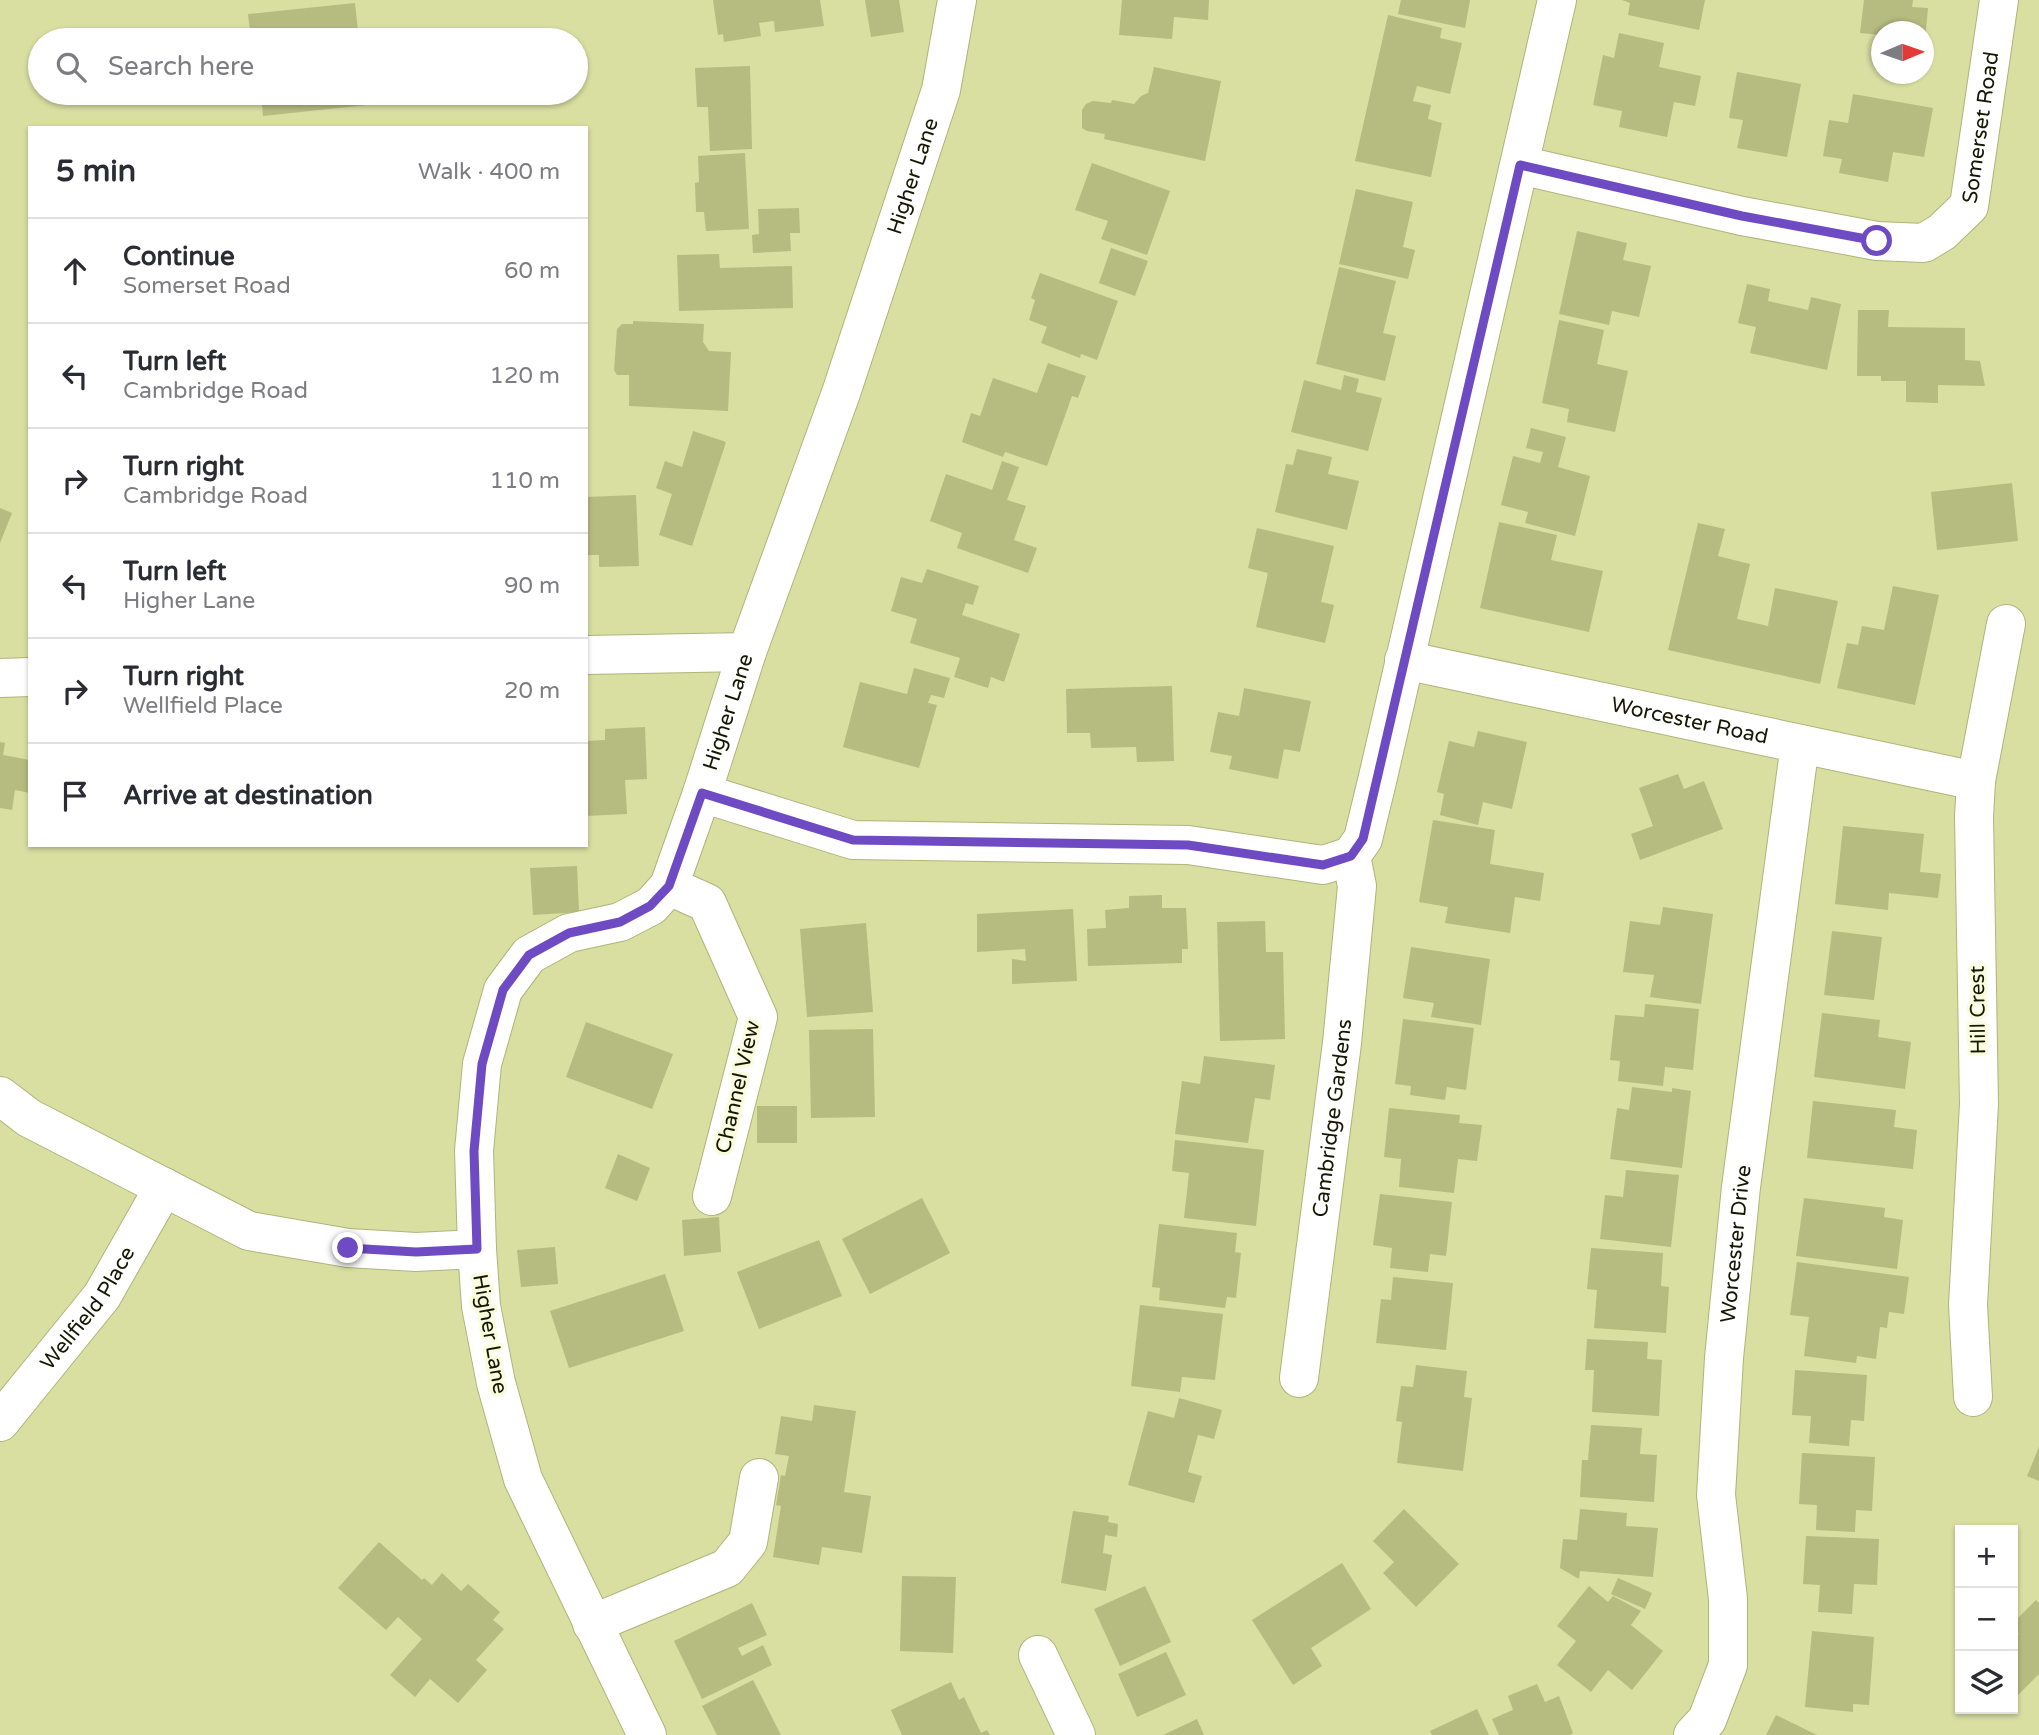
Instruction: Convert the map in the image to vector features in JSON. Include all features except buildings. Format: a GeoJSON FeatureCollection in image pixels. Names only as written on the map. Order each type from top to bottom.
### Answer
{"type":"FeatureCollection","features":[{"type":"Feature","properties":{"kind":"street","name":"Higher Lane"},"geometry":{"type":"LineString","coordinates":[[647,1735],[523,1479],[496,1383],[484,1319],[477,1249],[474,1151],[482,1064],[503,990],[529,955],[569,933],[620,922],[650,906],[669,886],[747,652],[841,393],[941,90],[957,0]]}},
{"type":"Feature","properties":{"kind":"street"},"geometry":{"type":"LineString","coordinates":[[702,793],[853,840],[1188,845],[1323,865],[1351,856],[1363,839],[1557,0]]}},
{"type":"Feature","properties":{"kind":"street","name":"Somerset Road"},"geometry":{"type":"LineString","coordinates":[[1520,165],[1742,216],[1877,241],[1924,243],[1942,232],[1969,206],[1999,0]]}},
{"type":"Feature","properties":{"kind":"street","name":"Hill Crest"},"geometry":{"type":"LineString","coordinates":[[1973,1397],[1968,1305],[1979,1104],[1974,817],[1976,781],[2006,624]]}},
{"type":"Feature","properties":{"kind":"street"},"geometry":{"type":"LineString","coordinates":[[588,655],[747,652]]}},
{"type":"Feature","properties":{"kind":"street","name":"Worcester Road"},"geometry":{"type":"LineString","coordinates":[[1404,660],[1976,781]]}},
{"type":"Feature","properties":{"kind":"street"},"geometry":{"type":"LineString","coordinates":[[0,678],[28,677]]}},
{"type":"Feature","properties":{"kind":"street","name":"Worcester Drive"},"geometry":{"type":"LineString","coordinates":[[1693,1735],[1707,1720],[1728,1665],[1728,1600],[1716,1495],[1724,1358],[1741,1187],[1800,744]]}},
{"type":"Feature","properties":{"kind":"street","name":"Cambridge Gardens"},"geometry":{"type":"LineString","coordinates":[[1299,1378],[1342,1042],[1357,886],[1351,856]]}},
{"type":"Feature","properties":{"kind":"street","name":"Channel View"},"geometry":{"type":"LineString","coordinates":[[669,886],[707,903],[758,1017],[712,1196]]}},
{"type":"Feature","properties":{"kind":"street"},"geometry":{"type":"LineString","coordinates":[[0,1096],[29,1118],[249,1231],[348,1248],[416,1252],[477,1249]]}},
{"type":"Feature","properties":{"kind":"street","name":"Wellfield Place"},"geometry":{"type":"LineString","coordinates":[[0,1422],[102,1296],[164,1187]]}},
{"type":"Feature","properties":{"kind":"street"},"geometry":{"type":"LineString","coordinates":[[592,1625],[727,1568],[748,1542],[759,1478]]}},
{"type":"Feature","properties":{"kind":"street"},"geometry":{"type":"LineString","coordinates":[[1038,1655],[1076,1735]]}},
{"type":"Feature","properties":{"kind":"route"},"geometry":{"type":"LineString","coordinates":[[348,1248],[416,1252],[477,1249],[474,1151],[482,1064],[503,990],[529,955],[569,933],[620,922],[650,906],[669,886],[702,793],[853,840],[1188,845],[1323,865],[1351,856],[1363,839],[1520,165],[1742,216],[1877,241]]}}]}
